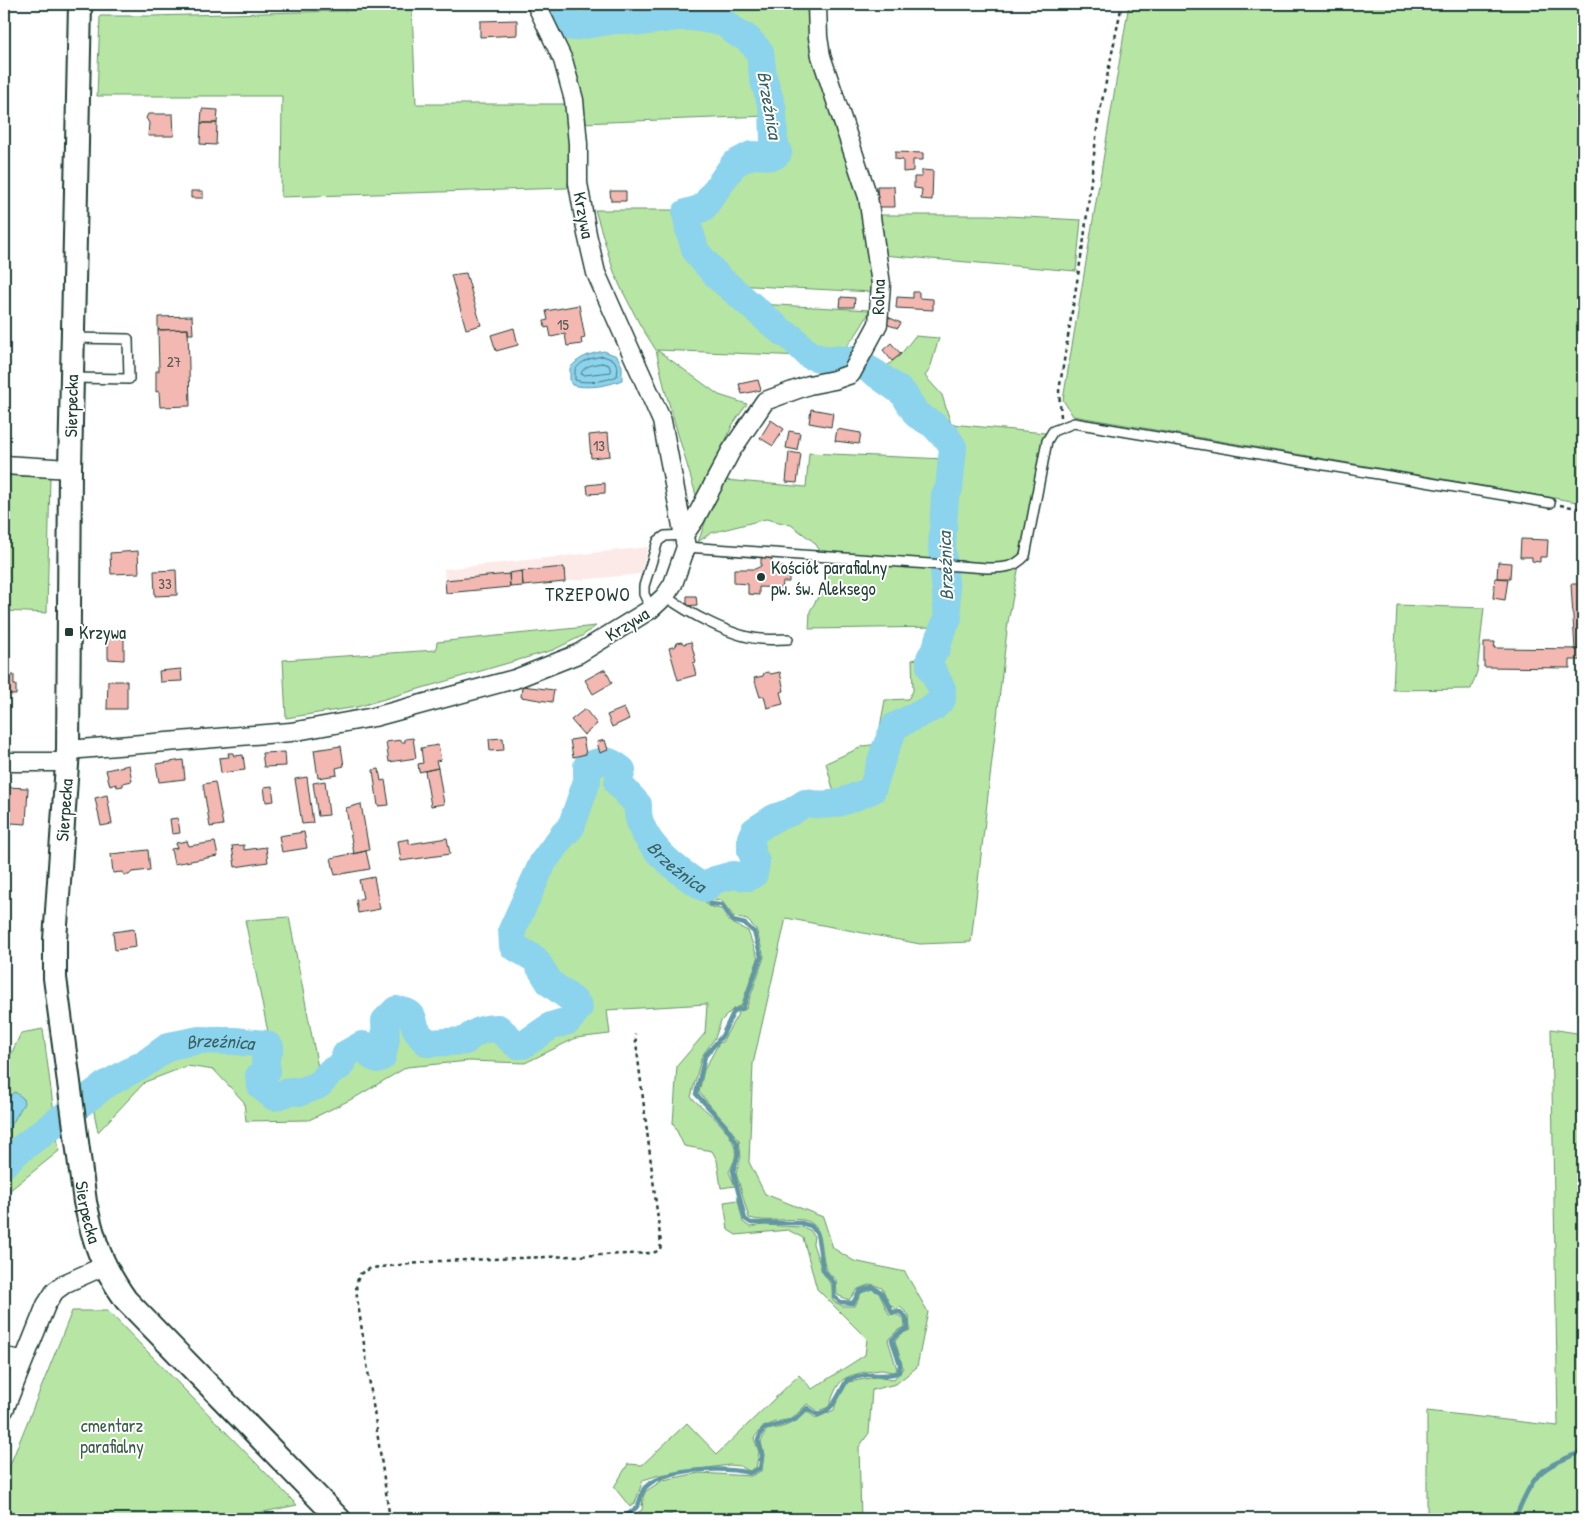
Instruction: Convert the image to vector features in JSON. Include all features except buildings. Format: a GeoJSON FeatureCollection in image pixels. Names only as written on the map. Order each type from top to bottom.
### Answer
{"type":"FeatureCollection","features":[{"type":"Feature","properties":{"kind":"street","name":"Sierpecka"},"geometry":{"type":"LineString","coordinates":[[80,4],[70,469],[67,756],[55,940],[55,978],[85,1202],[92,1236],[104,1266],[126,1300],[339,1519]]}},
{"type":"Feature","properties":{"kind":"street","name":"Krzywa"},"geometry":{"type":"LineString","coordinates":[[4,762],[291,732],[374,717],[515,679],[578,654],[651,609],[665,596],[673,584],[685,541],[662,420],[596,273],[586,234],[578,183],[578,144],[574,100],[563,60],[536,4]]}},
{"type":"Feature","properties":{"kind":"street","name":"Rolna"},"geometry":{"type":"LineString","coordinates":[[685,541],[731,451],[765,401],[809,385],[851,374],[878,324],[881,284],[868,197],[821,56],[818,37],[817,4]]}},
{"type":"Feature","properties":{"kind":"street"},"geometry":{"type":"LineString","coordinates":[[4,465],[70,469]]}},
{"type":"Feature","properties":{"kind":"street"},"geometry":{"type":"LineString","coordinates":[[4,1410],[46,1305],[56,1291],[66,1283],[104,1266]]}},
{"type":"Feature","properties":{"kind":"street"},"geometry":{"type":"LineString","coordinates":[[4,1357],[23,1360]]}},
{"type":"Feature","properties":{"kind":"lane"},"geometry":{"type":"LineString","coordinates":[[72,378],[129,378],[128,339],[73,338]]}},
{"type":"Feature","properties":{"kind":"lane"},"geometry":{"type":"LineString","coordinates":[[651,609],[644,594],[644,586],[658,541],[666,536],[685,541],[954,566],[1006,568],[1018,563],[1025,556],[1047,441],[1053,431],[1074,424],[1550,503]]}},
{"type":"Feature","properties":{"kind":"lane"},"geometry":{"type":"LineString","coordinates":[[665,596],[678,606],[742,636],[760,640],[788,639]]}},
{"type":"Feature","properties":{"kind":"path"},"geometry":{"type":"LineString","coordinates":[[1064,426],[1061,416],[1059,391],[1084,239],[1098,121],[1122,4]]}},
{"type":"Feature","properties":{"kind":"path"},"geometry":{"type":"LineString","coordinates":[[1550,503],[1583,509]]}},
{"type":"Feature","properties":{"kind":"path"},"geometry":{"type":"LineString","coordinates":[[390,1519],[357,1297],[356,1284],[360,1274],[371,1268],[439,1261],[653,1253],[660,1250],[661,1244],[635,1034]]}},
{"type":"Feature","properties":{"kind":"shaded area"},"geometry":{"type":"Polygon","coordinates":[[[648,547],[641,574],[446,593],[444,569],[648,547]]]}},
{"type":"Feature","properties":{"kind":"green space"},"geometry":{"type":"Polygon","coordinates":[[[540,4],[551,4],[553,11],[570,33],[606,24],[621,23],[643,25],[686,20],[717,25],[750,44],[758,57],[761,82],[769,107],[768,116],[581,123],[540,4]]]}},
{"type":"Feature","properties":{"kind":"green space"},"geometry":{"type":"Polygon","coordinates":[[[557,4],[814,4],[874,258],[873,292],[732,285],[698,249],[691,215],[709,209],[737,167],[750,159],[777,158],[781,154],[776,129],[779,114],[767,80],[763,48],[748,31],[741,31],[724,19],[686,12],[641,19],[622,14],[574,22],[557,4]]]}},
{"type":"Feature","properties":{"kind":"green space"},"geometry":{"type":"Polygon","coordinates":[[[1129,4],[1583,4],[1583,503],[1073,416],[1063,400],[1129,4]]]}},
{"type":"Feature","properties":{"kind":"green space"},"geometry":{"type":"Polygon","coordinates":[[[412,9],[416,104],[570,104],[574,154],[567,188],[281,197],[282,96],[97,96],[100,16],[412,9]]]}},
{"type":"Feature","properties":{"kind":"green space"},"geometry":{"type":"Polygon","coordinates":[[[595,210],[683,210],[683,221],[693,254],[720,284],[803,356],[657,350],[719,395],[747,404],[733,424],[698,502],[665,390],[656,350],[640,325],[620,286],[595,210]]]}},
{"type":"Feature","properties":{"kind":"green space"},"geometry":{"type":"Polygon","coordinates":[[[874,215],[989,215],[1081,220],[1076,271],[882,255],[874,215]]]}},
{"type":"Feature","properties":{"kind":"green space"},"geometry":{"type":"Polygon","coordinates":[[[758,304],[870,310],[846,347],[836,353],[825,353],[814,352],[795,332],[789,332],[758,304]]]}},
{"type":"Feature","properties":{"kind":"green space"},"geometry":{"type":"Polygon","coordinates":[[[915,336],[939,338],[930,369],[925,376],[942,395],[951,424],[1045,433],[1008,622],[971,942],[920,944],[786,918],[753,1064],[749,1162],[765,1194],[823,1217],[833,1248],[854,1261],[905,1272],[928,1312],[917,1367],[896,1384],[872,1390],[869,1433],[859,1447],[861,1519],[687,1519],[679,1512],[654,1519],[626,1519],[642,1510],[643,1497],[646,1491],[663,1480],[699,1473],[751,1476],[762,1470],[764,1455],[761,1442],[766,1430],[788,1425],[807,1411],[816,1418],[834,1410],[848,1382],[876,1377],[893,1380],[903,1368],[895,1341],[901,1334],[910,1330],[909,1315],[900,1307],[896,1310],[889,1303],[882,1288],[871,1284],[858,1289],[849,1300],[837,1295],[836,1280],[828,1272],[823,1258],[819,1234],[811,1223],[803,1220],[762,1220],[749,1218],[736,1173],[741,1157],[739,1140],[699,1092],[704,1070],[719,1043],[722,1042],[739,1012],[746,1009],[764,957],[756,929],[747,920],[734,917],[721,900],[712,901],[710,892],[728,880],[755,880],[759,863],[753,840],[770,824],[806,806],[832,815],[834,810],[875,794],[885,756],[898,727],[917,721],[928,713],[944,707],[952,696],[932,665],[932,658],[940,648],[941,640],[951,626],[947,578],[948,524],[954,465],[960,450],[947,430],[944,431],[937,421],[926,418],[912,400],[909,392],[896,385],[881,371],[901,354],[915,336]]]}},
{"type":"Feature","properties":{"kind":"green space"},"geometry":{"type":"Polygon","coordinates":[[[809,453],[946,459],[947,479],[941,491],[933,549],[945,612],[940,627],[809,629],[810,611],[822,590],[827,561],[814,542],[791,525],[766,519],[711,533],[698,542],[710,509],[725,480],[806,487],[809,453]]]}},
{"type":"Feature","properties":{"kind":"green space"},"geometry":{"type":"Polygon","coordinates":[[[4,475],[50,477],[47,613],[4,611],[4,475]]]}},
{"type":"Feature","properties":{"kind":"green space"},"geometry":{"type":"Polygon","coordinates":[[[1397,605],[1484,608],[1477,672],[1471,689],[1393,690],[1397,605]]]}},
{"type":"Feature","properties":{"kind":"green space"},"geometry":{"type":"Polygon","coordinates":[[[596,626],[582,636],[553,650],[357,707],[286,718],[283,660],[436,650],[437,642],[596,626]]]}},
{"type":"Feature","properties":{"kind":"green space"},"geometry":{"type":"Polygon","coordinates":[[[926,657],[928,668],[938,691],[936,698],[932,704],[916,714],[892,723],[888,732],[880,727],[885,700],[908,699],[913,691],[912,660],[926,657]]]}},
{"type":"Feature","properties":{"kind":"green space"},"geometry":{"type":"Polygon","coordinates":[[[884,743],[868,789],[836,800],[826,763],[864,746],[884,743]]]}},
{"type":"Feature","properties":{"kind":"green space"},"geometry":{"type":"Polygon","coordinates":[[[610,764],[618,771],[617,782],[619,787],[635,806],[635,823],[650,844],[658,860],[685,876],[698,890],[708,906],[721,909],[730,922],[748,931],[758,959],[741,1006],[733,1009],[721,1021],[715,1038],[702,1056],[691,1097],[720,1124],[732,1140],[735,1158],[729,1172],[735,1186],[721,1188],[717,1160],[712,1151],[684,1146],[673,1123],[677,1066],[705,1033],[707,1004],[607,1010],[610,1034],[576,1038],[525,1063],[469,1061],[407,1067],[356,1097],[309,1120],[246,1121],[244,1102],[214,1070],[187,1066],[145,1082],[98,1132],[93,1107],[97,1100],[170,1050],[203,1044],[267,1049],[262,1060],[263,1071],[257,1075],[258,1086],[271,1100],[302,1094],[323,1086],[343,1066],[348,1056],[367,1048],[372,1060],[381,1062],[387,1053],[390,1038],[389,1022],[398,1013],[404,1013],[411,1019],[415,1034],[426,1045],[458,1046],[466,1044],[481,1034],[491,1032],[500,1034],[520,1049],[556,1027],[571,1024],[581,1012],[584,1004],[580,999],[552,980],[538,957],[516,945],[514,933],[546,863],[575,826],[588,785],[589,771],[594,765],[610,764]]]}},
{"type":"Feature","properties":{"kind":"green space"},"geometry":{"type":"Polygon","coordinates":[[[289,917],[320,1078],[316,1083],[300,1090],[291,1087],[276,1093],[263,1085],[263,1077],[269,1074],[268,1062],[275,1048],[270,1042],[245,920],[289,917]]]}},
{"type":"Feature","properties":{"kind":"green space"},"geometry":{"type":"Polygon","coordinates":[[[43,1029],[59,1151],[4,1195],[4,1069],[21,1033],[43,1029]]]}},
{"type":"Feature","properties":{"kind":"green space"},"geometry":{"type":"Polygon","coordinates":[[[1551,1029],[1583,1034],[1583,1519],[1427,1519],[1427,1411],[1558,1426],[1551,1029]]]}},
{"type":"Feature","properties":{"kind":"green space"},"geometry":{"type":"Polygon","coordinates":[[[738,1200],[743,1222],[750,1227],[764,1225],[801,1227],[810,1230],[814,1236],[813,1244],[823,1273],[832,1286],[833,1301],[843,1306],[855,1306],[861,1293],[872,1289],[879,1293],[889,1314],[898,1315],[904,1319],[905,1327],[898,1330],[888,1340],[897,1369],[895,1372],[883,1370],[847,1377],[837,1388],[829,1407],[818,1411],[807,1404],[792,1419],[775,1422],[762,1428],[754,1438],[759,1452],[756,1468],[749,1471],[740,1466],[729,1465],[659,1475],[643,1480],[635,1503],[630,1507],[614,1487],[628,1464],[642,1465],[687,1423],[717,1454],[799,1375],[812,1389],[865,1355],[867,1339],[817,1289],[803,1238],[788,1230],[736,1235],[728,1230],[724,1202],[738,1200]]]}},
{"type":"Feature","properties":{"kind":"green space","name":"cmentarz parafialny"},"geometry":{"type":"Polygon","coordinates":[[[72,1311],[108,1311],[297,1505],[230,1519],[4,1519],[4,1480],[72,1311]]]}},
{"type":"Feature","properties":{"kind":"water"},"geometry":{"type":"Polygon","coordinates":[[[604,351],[617,356],[622,366],[622,380],[597,386],[584,387],[572,385],[570,381],[570,368],[573,364],[585,356],[604,351]]]}},
{"type":"Feature","properties":{"kind":"water"},"geometry":{"type":"Polygon","coordinates":[[[15,1092],[23,1098],[24,1103],[4,1138],[5,1106],[10,1095],[15,1092]]]}},
{"type":"Feature","properties":{"kind":"waterway","name":"Brzeźnica"},"geometry":{"type":"LineString","coordinates":[[4,1164],[18,1151],[105,1085],[147,1062],[169,1046],[199,1040],[265,1044],[270,1047],[265,1061],[267,1071],[259,1076],[261,1086],[274,1097],[292,1091],[300,1092],[319,1085],[330,1072],[340,1066],[346,1054],[362,1045],[373,1047],[373,1057],[378,1059],[382,1057],[386,1039],[385,1021],[396,1010],[411,1015],[416,1029],[428,1043],[465,1041],[480,1031],[498,1028],[517,1045],[523,1045],[551,1026],[568,1021],[579,1007],[550,983],[535,959],[513,946],[512,930],[543,862],[571,827],[587,781],[587,766],[606,761],[622,770],[618,783],[638,805],[639,818],[643,830],[651,842],[671,864],[705,888],[715,880],[733,875],[749,877],[754,874],[756,862],[751,851],[751,838],[754,831],[774,818],[791,812],[805,803],[832,804],[872,790],[884,752],[895,726],[934,707],[942,699],[942,689],[930,666],[930,658],[937,647],[938,640],[948,618],[942,547],[945,495],[949,489],[953,447],[946,436],[934,425],[917,415],[903,393],[875,373],[853,360],[822,359],[809,355],[791,337],[782,332],[718,277],[696,252],[689,229],[686,213],[703,208],[734,164],[751,155],[774,156],[778,153],[774,141],[773,110],[763,77],[760,52],[747,38],[738,34],[723,22],[685,16],[642,22],[622,19],[572,27],[554,4]]}},
{"type":"Feature","properties":{"kind":"waterway"},"geometry":{"type":"LineString","coordinates":[[620,1519],[637,1507],[644,1489],[657,1479],[697,1470],[726,1470],[750,1473],[760,1468],[762,1455],[758,1440],[763,1429],[795,1420],[807,1408],[818,1415],[823,1413],[832,1406],[847,1380],[867,1375],[887,1375],[899,1372],[900,1364],[892,1340],[908,1328],[906,1317],[900,1312],[892,1312],[881,1292],[872,1287],[860,1291],[853,1303],[841,1302],[834,1297],[834,1283],[823,1270],[817,1233],[811,1226],[801,1223],[751,1223],[745,1219],[733,1171],[738,1156],[737,1143],[725,1125],[696,1094],[705,1056],[722,1036],[734,1011],[743,1008],[761,957],[754,932],[745,924],[733,921],[722,905],[710,904],[705,888]]}},
{"type":"Feature","properties":{"kind":"waterway"},"geometry":{"type":"LineString","coordinates":[[1515,1519],[1529,1488],[1536,1478],[1558,1462],[1583,1451]]}},
{"type":"Feature","properties":{"kind":"place","name":"Kościół parafialny pw. św. Aleksego"},"geometry":{"type":"Point","coordinates":[761,577]}},
{"type":"Feature","properties":{"kind":"place","name":"Krzywa"},"geometry":{"type":"Point","coordinates":[69,632]}},
{"type":"Feature","properties":{"kind":"district","name":"TRZEPOWO"},"geometry":{"type":"Point","coordinates":[588,594]}}]}
